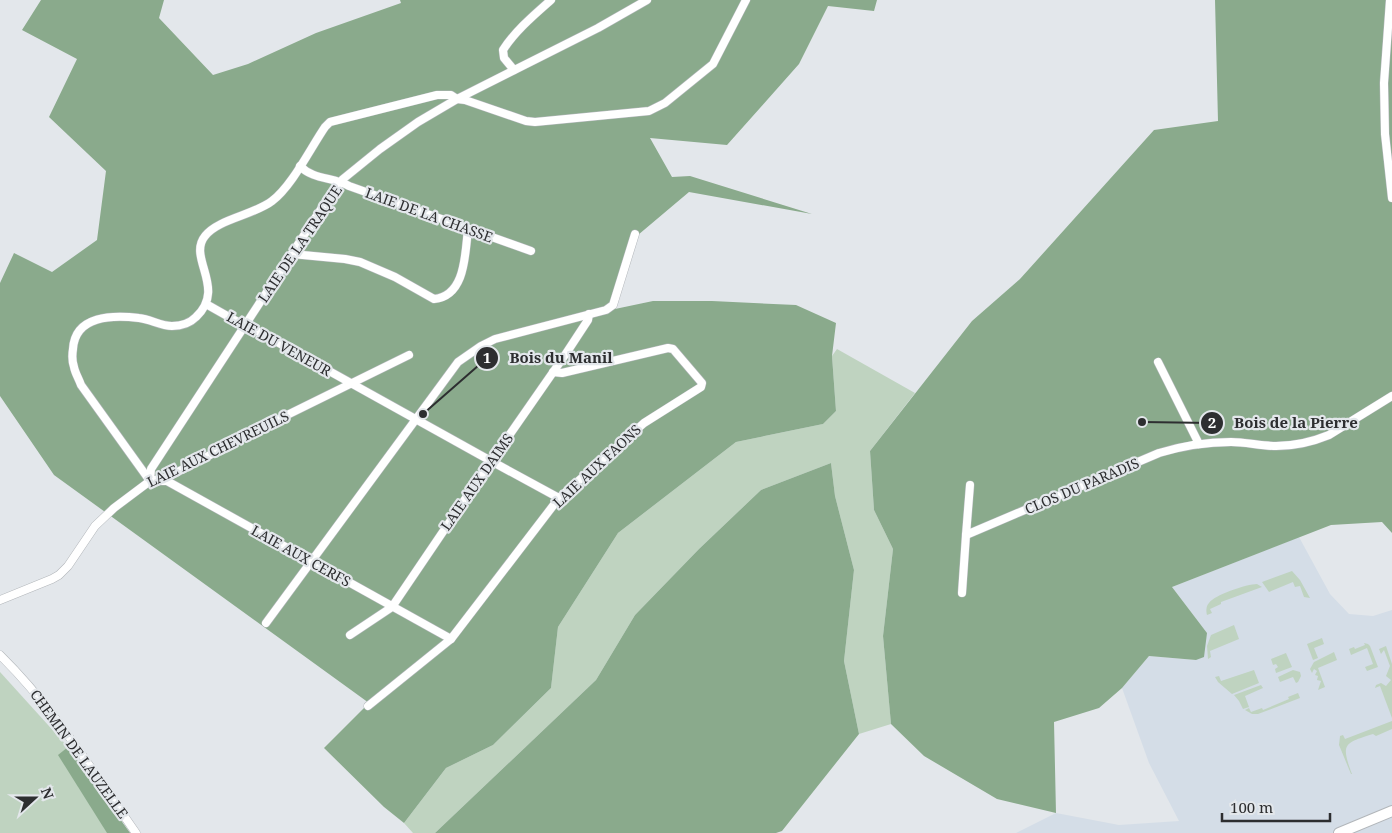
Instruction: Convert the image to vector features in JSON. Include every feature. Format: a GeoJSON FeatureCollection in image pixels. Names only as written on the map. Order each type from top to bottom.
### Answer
{"type":"FeatureCollection","features":[{"type":"Feature","properties":{"kind":"main road"},"geometry":{"type":"LineString","coordinates":[[1339,833],[1392,811]]}},
{"type":"Feature","properties":{"kind":"street"},"geometry":{"type":"LineString","coordinates":[[514,70],[504,58],[503,50],[536,13],[552,0]]}},
{"type":"Feature","properties":{"kind":"street","name":"LAIE DE LA TRAQUE"},"geometry":{"type":"LineString","coordinates":[[150,481],[151,470],[325,203],[341,182],[398,136],[457,99],[598,28],[639,2],[647,0]]}},
{"type":"Feature","properties":{"kind":"street"},"geometry":{"type":"LineString","coordinates":[[150,481],[81,385],[72,358],[76,335],[86,323],[106,317],[138,318],[168,326],[180,326],[195,318],[206,304],[209,293],[200,252],[204,236],[214,228],[261,208],[273,200],[300,166],[330,122],[437,95],[451,95],[457,99],[534,122],[649,111],[664,104],[713,64],[746,0]]}},
{"type":"Feature","properties":{"kind":"street"},"geometry":{"type":"LineString","coordinates":[[1390,0],[1384,83],[1385,134],[1392,198]]}},
{"type":"Feature","properties":{"kind":"street","name":"LAIE DE LA CHASSE"},"geometry":{"type":"LineString","coordinates":[[300,166],[320,177],[341,182],[531,251]]}},
{"type":"Feature","properties":{"kind":"street"},"geometry":{"type":"LineString","coordinates":[[292,254],[360,262],[395,277],[434,299],[440,299],[454,289],[462,273],[468,229]]}},
{"type":"Feature","properties":{"kind":"street"},"geometry":{"type":"LineString","coordinates":[[266,623],[452,368],[471,352],[495,339],[559,324],[606,310],[613,305],[635,234]]}},
{"type":"Feature","properties":{"kind":"street","name":"LAIE DU VENEUR"},"geometry":{"type":"LineString","coordinates":[[206,304],[245,326],[250,326],[351,384],[559,498]]}},
{"type":"Feature","properties":{"kind":"street","name":"LAIE AUX DAIMS"},"geometry":{"type":"LineString","coordinates":[[350,635],[392,607],[578,335],[589,314]]}},
{"type":"Feature","properties":{"kind":"street","name":"LAIE AUX FAONS"},"geometry":{"type":"LineString","coordinates":[[368,706],[451,639],[559,498],[644,423],[700,387],[702,383],[674,349],[668,348],[562,373],[553,372]]}},
{"type":"Feature","properties":{"kind":"street","name":"LAIE AUX CHEVREUILS"},"geometry":{"type":"LineString","coordinates":[[0,600],[52,579],[64,571],[88,535],[103,517],[150,481],[166,478],[277,420],[409,355]]}},
{"type":"Feature","properties":{"kind":"street"},"geometry":{"type":"LineString","coordinates":[[1158,362],[1199,444]]}},
{"type":"Feature","properties":{"kind":"street","name":"CLOS DU PARADIS"},"geometry":{"type":"LineString","coordinates":[[966,535],[1159,453],[1199,444],[1230,442],[1276,446],[1299,445],[1329,435],[1392,396]]}},
{"type":"Feature","properties":{"kind":"street","name":"LAIE AUX CERFS"},"geometry":{"type":"LineString","coordinates":[[150,481],[167,481],[451,639]]}},
{"type":"Feature","properties":{"kind":"street"},"geometry":{"type":"LineString","coordinates":[[962,593],[970,486]]}},
{"type":"Feature","properties":{"kind":"street","name":"CHEMIN DE LAUZELLE"},"geometry":{"type":"LineString","coordinates":[[0,655],[29,686],[63,728],[136,833]]}},
{"type":"Feature","properties":{"kind":"shaded area"},"geometry":{"type":"Polygon","coordinates":[[[1299,537],[1330,594],[1349,614],[1373,616],[1392,610],[1392,833],[1016,833],[1056,813],[1119,825],[1179,821],[1149,763],[1122,688],[1149,656],[1196,660],[1207,633],[1172,587],[1299,537]]]}},
{"type":"Feature","properties":{"kind":"green space"},"geometry":{"type":"Polygon","coordinates":[[[41,0],[164,0],[159,18],[213,75],[248,64],[316,33],[401,3],[400,0],[877,0],[874,11],[828,6],[799,64],[727,145],[650,138],[672,177],[690,176],[812,214],[689,192],[638,235],[615,309],[653,301],[712,301],[796,305],[836,323],[832,356],[836,411],[823,424],[736,442],[618,533],[558,627],[551,688],[493,745],[446,768],[404,823],[384,807],[324,748],[369,703],[54,475],[0,396],[0,283],[14,253],[52,272],[97,240],[106,171],[49,117],[77,59],[22,30],[41,0]]]}},
{"type":"Feature","properties":{"kind":"green space"},"geometry":{"type":"Polygon","coordinates":[[[1215,0],[1392,0],[1392,533],[1382,522],[1331,525],[1172,587],[1207,633],[1204,657],[1196,660],[1149,656],[1122,688],[1099,708],[1054,722],[1056,813],[997,799],[924,756],[891,724],[883,636],[893,549],[874,510],[870,451],[972,321],[1020,279],[1154,130],[1218,121],[1215,0]]]}},
{"type":"Feature","properties":{"kind":"green space"},"geometry":{"type":"Polygon","coordinates":[[[837,349],[915,393],[870,451],[874,510],[893,549],[883,636],[891,724],[859,734],[844,661],[854,570],[835,496],[831,463],[761,490],[699,549],[635,615],[596,680],[435,833],[413,833],[404,823],[446,768],[493,745],[551,688],[558,627],[618,533],[736,442],[823,424],[836,411],[832,356],[837,349]]]}},
{"type":"Feature","properties":{"kind":"green space"},"geometry":{"type":"Polygon","coordinates":[[[831,463],[835,496],[854,570],[844,661],[859,734],[782,831],[776,833],[435,833],[596,680],[635,615],[699,549],[761,490],[831,463]]]}},
{"type":"Feature","properties":{"kind":"green space"},"geometry":{"type":"Polygon","coordinates":[[[1292,571],[1300,580],[1310,598],[1304,597],[1300,586],[1295,587],[1293,582],[1269,592],[1262,582],[1292,571]]]}},
{"type":"Feature","properties":{"kind":"green space"},"geometry":{"type":"Polygon","coordinates":[[[1257,584],[1262,587],[1221,602],[1221,604],[1210,609],[1212,613],[1207,615],[1206,609],[1212,600],[1224,593],[1257,584]]]}},
{"type":"Feature","properties":{"kind":"green space"},"geometry":{"type":"Polygon","coordinates":[[[1234,625],[1239,639],[1210,651],[1211,657],[1208,659],[1207,646],[1211,635],[1234,625]]]}},
{"type":"Feature","properties":{"kind":"green space"},"geometry":{"type":"Polygon","coordinates":[[[1322,638],[1324,644],[1314,648],[1318,658],[1313,660],[1307,644],[1322,638]]]}},
{"type":"Feature","properties":{"kind":"green space"},"geometry":{"type":"Polygon","coordinates":[[[1364,643],[1370,646],[1378,667],[1367,671],[1365,667],[1373,664],[1367,648],[1351,655],[1349,649],[1365,645],[1364,643]]]}},
{"type":"Feature","properties":{"kind":"green space"},"geometry":{"type":"Polygon","coordinates":[[[1386,646],[1392,664],[1392,718],[1380,686],[1375,688],[1376,685],[1381,683],[1386,686],[1391,680],[1386,676],[1390,666],[1384,650],[1381,654],[1379,649],[1386,646]]]}},
{"type":"Feature","properties":{"kind":"green space"},"geometry":{"type":"Polygon","coordinates":[[[1334,652],[1337,660],[1318,668],[1325,687],[1318,690],[1321,681],[1317,680],[1318,676],[1315,675],[1317,671],[1314,669],[1312,673],[1310,669],[1314,662],[1334,652]]]}},
{"type":"Feature","properties":{"kind":"green space"},"geometry":{"type":"Polygon","coordinates":[[[1286,653],[1292,667],[1276,673],[1275,669],[1278,667],[1276,664],[1273,665],[1271,659],[1286,653]]]}},
{"type":"Feature","properties":{"kind":"green space"},"geometry":{"type":"Polygon","coordinates":[[[1254,670],[1259,683],[1232,694],[1215,677],[1219,676],[1221,681],[1254,670]]]}},
{"type":"Feature","properties":{"kind":"green space"},"geometry":{"type":"Polygon","coordinates":[[[1293,670],[1300,672],[1301,676],[1298,682],[1296,683],[1293,677],[1280,682],[1278,677],[1293,670]]]}},
{"type":"Feature","properties":{"kind":"green space"},"geometry":{"type":"Polygon","coordinates":[[[0,672],[68,747],[130,833],[0,833],[0,672]]]}},
{"type":"Feature","properties":{"kind":"green space"},"geometry":{"type":"Polygon","coordinates":[[[1261,685],[1263,688],[1245,696],[1249,707],[1243,709],[1234,695],[1261,685]]]}},
{"type":"Feature","properties":{"kind":"green space"},"geometry":{"type":"Polygon","coordinates":[[[1298,693],[1300,698],[1258,714],[1252,714],[1245,710],[1249,708],[1251,712],[1262,708],[1263,710],[1298,693]]]}},
{"type":"Feature","properties":{"kind":"green space"},"geometry":{"type":"Polygon","coordinates":[[[1392,721],[1392,729],[1376,736],[1373,734],[1351,742],[1346,750],[1346,756],[1351,774],[1339,745],[1340,736],[1343,735],[1345,739],[1392,721]]]}},
{"type":"Feature","properties":{"kind":"green space"},"geometry":{"type":"Polygon","coordinates":[[[68,747],[130,833],[107,833],[58,755],[68,747]]]}},
{"type":"Feature","properties":{"kind":"place","name":"Bois du Manil"},"geometry":{"type":"Point","coordinates":[423,414]}},
{"type":"Feature","properties":{"kind":"place","name":"Bois de la Pierre"},"geometry":{"type":"Point","coordinates":[1142,422]}}]}
